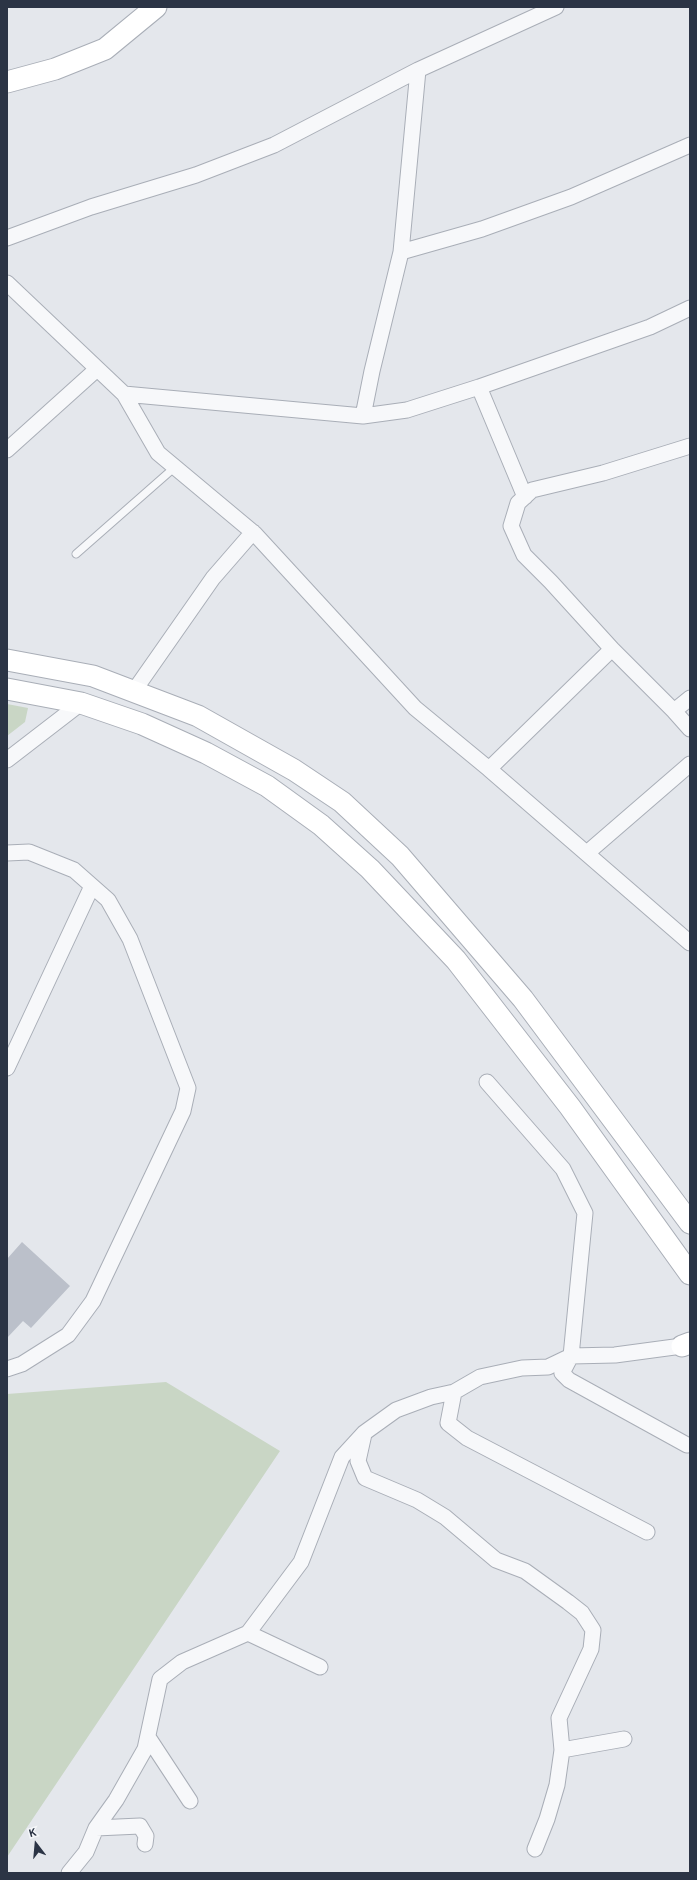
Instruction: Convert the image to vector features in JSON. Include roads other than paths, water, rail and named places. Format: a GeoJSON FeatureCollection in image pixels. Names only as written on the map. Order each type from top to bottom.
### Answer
{"type":"FeatureCollection","features":[{"type":"Feature","properties":{"kind":"main road"},"geometry":{"type":"LineString","coordinates":[[9,80],[55,69],[105,50],[156,7]]}},
{"type":"Feature","properties":{"kind":"main road"},"geometry":{"type":"LineString","coordinates":[[7,660],[93,676],[198,716],[294,770],[342,802],[400,856],[523,999],[690,1223]]}},
{"type":"Feature","properties":{"kind":"main road"},"geometry":{"type":"LineString","coordinates":[[7,689],[81,703],[142,724],[206,753],[267,786],[321,825],[370,870],[456,960],[570,1106],[690,1274]]}},
{"type":"Feature","properties":{"kind":"street"},"geometry":{"type":"LineString","coordinates":[[7,238],[91,207],[196,175],[274,145],[418,70],[556,7]]}},
{"type":"Feature","properties":{"kind":"street"},"geometry":{"type":"LineString","coordinates":[[363,416],[372,370],[401,252],[418,70]]}},
{"type":"Feature","properties":{"kind":"street"},"geometry":{"type":"LineString","coordinates":[[401,252],[482,229],[571,197],[690,145]]}},
{"type":"Feature","properties":{"kind":"street"},"geometry":{"type":"LineString","coordinates":[[7,283],[124,394],[158,453],[253,532],[415,708],[489,769],[690,943]]}},
{"type":"Feature","properties":{"kind":"street"},"geometry":{"type":"LineString","coordinates":[[124,394],[363,416],[407,410],[479,387],[650,327],[690,308]]}},
{"type":"Feature","properties":{"kind":"street"},"geometry":{"type":"LineString","coordinates":[[7,450],[97,369]]}},
{"type":"Feature","properties":{"kind":"street"},"geometry":{"type":"LineString","coordinates":[[479,387],[525,497]]}},
{"type":"Feature","properties":{"kind":"street"},"geometry":{"type":"LineString","coordinates":[[690,446],[603,473],[532,490],[518,503],[511,526],[524,555],[551,582],[612,649],[690,729]]}},
{"type":"Feature","properties":{"kind":"street"},"geometry":{"type":"LineString","coordinates":[[134,691],[213,578],[253,532]]}},
{"type":"Feature","properties":{"kind":"street"},"geometry":{"type":"LineString","coordinates":[[489,769],[612,649]]}},
{"type":"Feature","properties":{"kind":"street"},"geometry":{"type":"LineString","coordinates":[[674,711],[690,698]]}},
{"type":"Feature","properties":{"kind":"street"},"geometry":{"type":"LineString","coordinates":[[7,760],[81,703]]}},
{"type":"Feature","properties":{"kind":"street"},"geometry":{"type":"LineString","coordinates":[[586,853],[690,764]]}},
{"type":"Feature","properties":{"kind":"street"},"geometry":{"type":"LineString","coordinates":[[7,853],[29,852],[74,870],[108,900],[130,939],[188,1088],[183,1111],[93,1301],[68,1335],[22,1364],[7,1369]]}},
{"type":"Feature","properties":{"kind":"street"},"geometry":{"type":"LineString","coordinates":[[7,1068],[92,886]]}},
{"type":"Feature","properties":{"kind":"street"},"geometry":{"type":"LineString","coordinates":[[487,1082],[563,1169],[585,1213],[571,1356],[562,1373],[569,1380],[687,1445]]}},
{"type":"Feature","properties":{"kind":"street"},"geometry":{"type":"LineString","coordinates":[[69,1873],[86,1852],[96,1828],[116,1800],[145,1750],[160,1679],[182,1662],[248,1633],[301,1562],[342,1457],[364,1433],[396,1410],[431,1397],[454,1392],[480,1377],[522,1368],[548,1367],[571,1356],[615,1355],[687,1345]]}},
{"type":"Feature","properties":{"kind":"street"},"geometry":{"type":"LineString","coordinates":[[454,1392],[448,1423],[467,1438],[647,1532]]}},
{"type":"Feature","properties":{"kind":"street"},"geometry":{"type":"LineString","coordinates":[[364,1433],[358,1461],[365,1478],[417,1500],[445,1517],[496,1560],[525,1571],[568,1602],[582,1613],[593,1630],[591,1649],[559,1718],[562,1750],[557,1785],[547,1819],[535,1849]]}},
{"type":"Feature","properties":{"kind":"street"},"geometry":{"type":"LineString","coordinates":[[248,1633],[320,1667]]}},
{"type":"Feature","properties":{"kind":"street"},"geometry":{"type":"LineString","coordinates":[[148,1737],[190,1801]]}},
{"type":"Feature","properties":{"kind":"street"},"geometry":{"type":"LineString","coordinates":[[562,1750],[624,1739]]}},
{"type":"Feature","properties":{"kind":"street"},"geometry":{"type":"LineString","coordinates":[[96,1828],[140,1826],[146,1836],[145,1844]]}},
{"type":"Feature","properties":{"kind":"lane"},"geometry":{"type":"LineString","coordinates":[[76,554],[175,468]]}}]}
